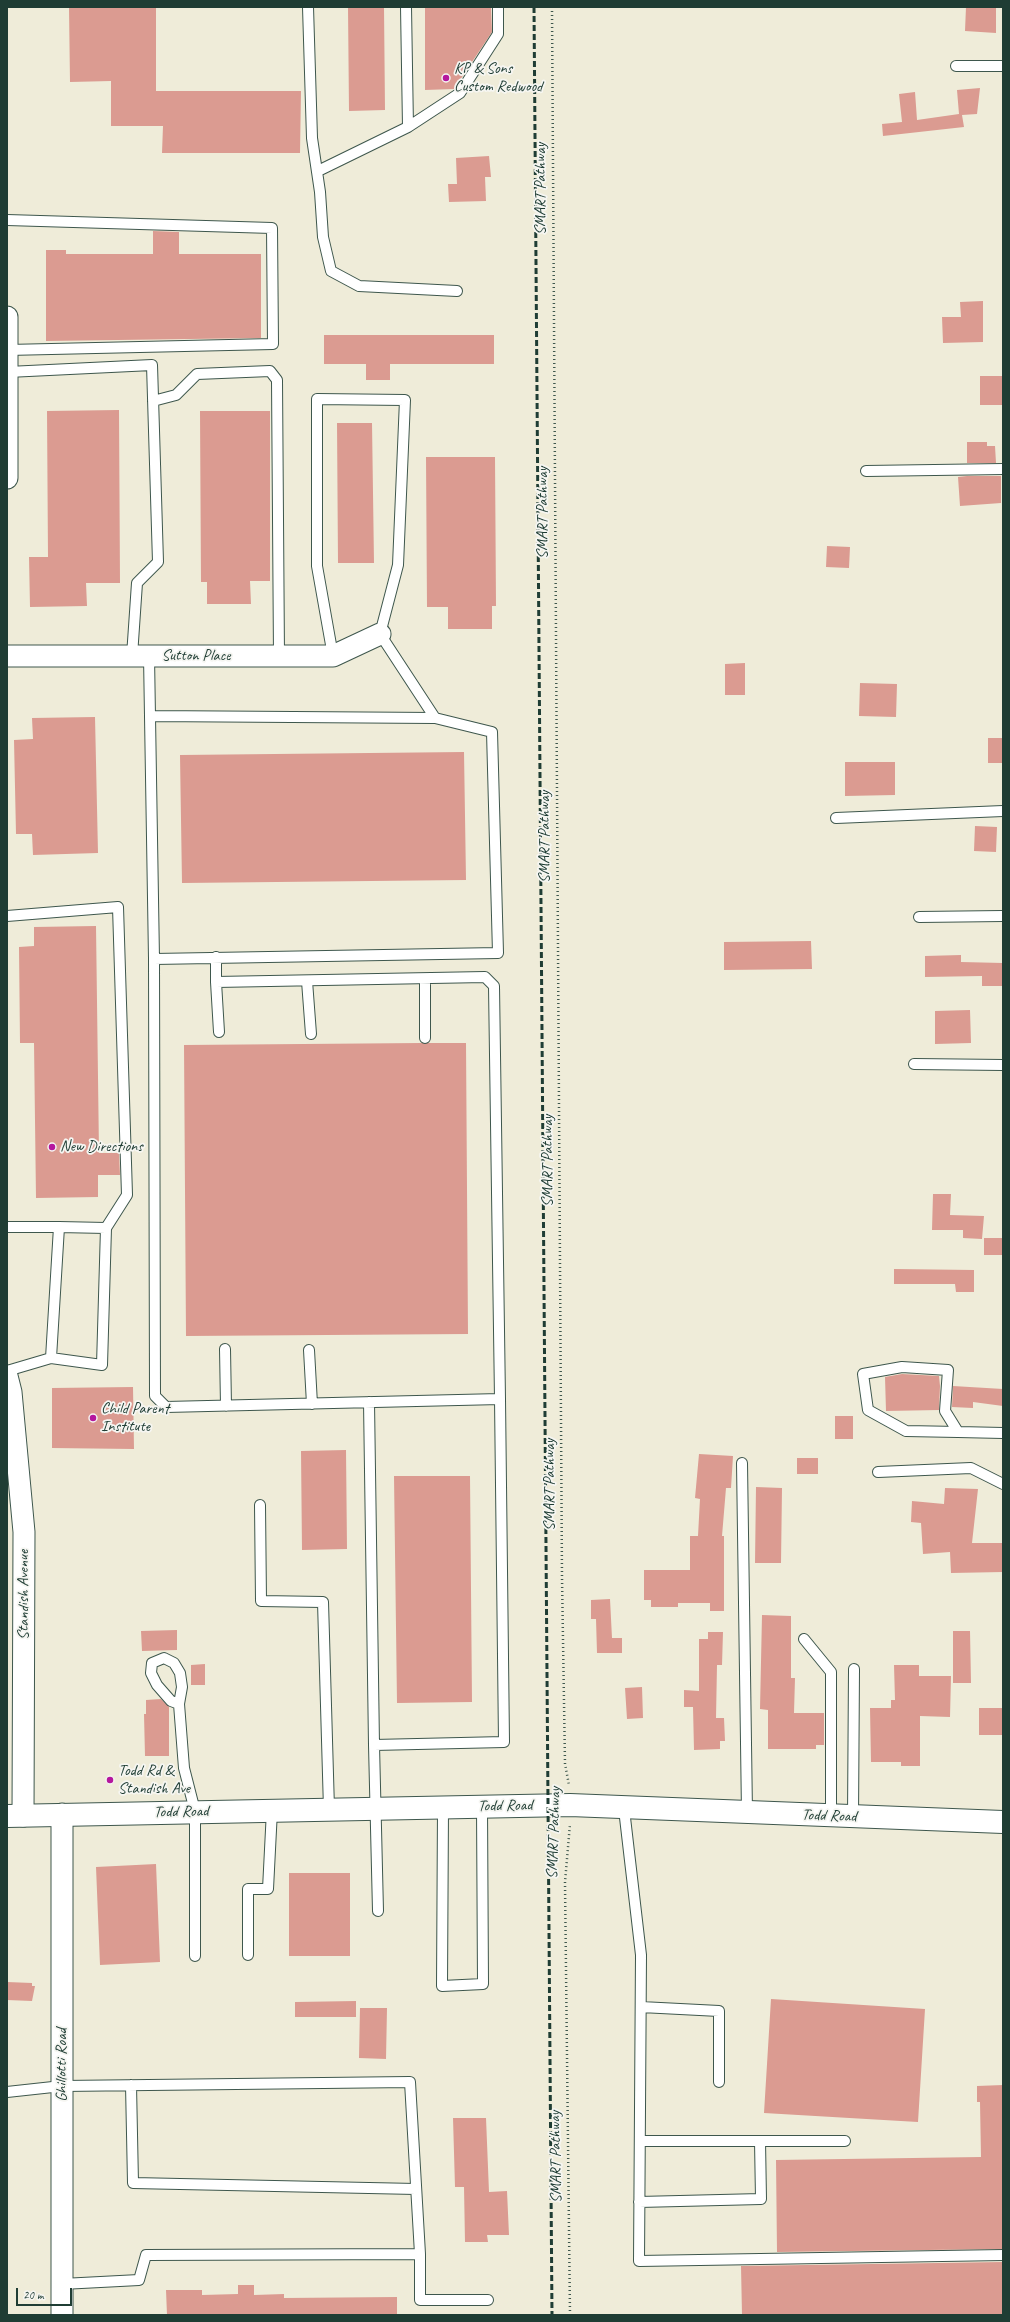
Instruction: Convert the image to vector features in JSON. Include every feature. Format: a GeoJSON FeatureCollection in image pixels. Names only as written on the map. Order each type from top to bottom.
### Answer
{"type":"FeatureCollection","features":[{"type":"Feature","properties":{"kind":"main road","name":"Todd Road"},"geometry":{"type":"LineString","coordinates":[[15,1816],[195,1811],[570,1805],[624,1809],[1003,1822]]}},
{"type":"Feature","properties":{"kind":"street"},"geometry":{"type":"LineString","coordinates":[[7,317],[7,478]]}},
{"type":"Feature","properties":{"kind":"street","name":"Sutton Place"},"geometry":{"type":"LineString","coordinates":[[7,656],[333,656],[380,634]]}},
{"type":"Feature","properties":{"kind":"street","name":"Standish Avenue"},"geometry":{"type":"LineString","coordinates":[[7,1376],[11,1392],[11,1442],[24,1532],[15,1816]]}},
{"type":"Feature","properties":{"kind":"street","name":"Ghillotti Road"},"geometry":{"type":"LineString","coordinates":[[62,1814],[62,2315]]}},
{"type":"Feature","properties":{"kind":"lane"},"geometry":{"type":"LineString","coordinates":[[308,7],[312,138],[318,171],[323,237],[331,272],[359,286],[457,291]]}},
{"type":"Feature","properties":{"kind":"lane"},"geometry":{"type":"LineString","coordinates":[[406,7],[408,127]]}},
{"type":"Feature","properties":{"kind":"lane"},"geometry":{"type":"LineString","coordinates":[[318,171],[408,127],[460,93],[498,34],[498,7]]}},
{"type":"Feature","properties":{"kind":"lane"},"geometry":{"type":"LineString","coordinates":[[956,66],[1003,66]]}},
{"type":"Feature","properties":{"kind":"lane"},"geometry":{"type":"LineString","coordinates":[[7,220],[272,228],[273,344],[7,350]]}},
{"type":"Feature","properties":{"kind":"lane"},"geometry":{"type":"LineString","coordinates":[[7,379],[152,365],[158,562],[137,583],[140,656],[150,716],[154,958],[155,1396],[166,1407],[500,1399]]}},
{"type":"Feature","properties":{"kind":"lane"},"geometry":{"type":"LineString","coordinates":[[153,401],[176,395],[197,374],[270,372],[277,380],[280,656]]}},
{"type":"Feature","properties":{"kind":"lane"},"geometry":{"type":"LineString","coordinates":[[333,656],[317,566],[317,399],[405,400],[398,565],[380,634],[435,718]]}},
{"type":"Feature","properties":{"kind":"lane"},"geometry":{"type":"LineString","coordinates":[[866,471],[1003,469]]}},
{"type":"Feature","properties":{"kind":"lane"},"geometry":{"type":"LineString","coordinates":[[150,716],[435,718],[492,732],[498,953],[154,958]]}},
{"type":"Feature","properties":{"kind":"lane"},"geometry":{"type":"LineString","coordinates":[[836,818],[1003,811]]}},
{"type":"Feature","properties":{"kind":"lane"},"geometry":{"type":"LineString","coordinates":[[7,916],[118,907],[127,1195],[106,1228],[102,1365],[51,1358],[7,1371]]}},
{"type":"Feature","properties":{"kind":"lane"},"geometry":{"type":"LineString","coordinates":[[919,917],[1003,916]]}},
{"type":"Feature","properties":{"kind":"lane"},"geometry":{"type":"LineString","coordinates":[[216,957],[219,1032]]}},
{"type":"Feature","properties":{"kind":"lane"},"geometry":{"type":"LineString","coordinates":[[216,982],[426,980],[486,977],[494,986],[504,1742],[374,1745]]}},
{"type":"Feature","properties":{"kind":"lane"},"geometry":{"type":"LineString","coordinates":[[426,980],[426,1038]]}},
{"type":"Feature","properties":{"kind":"lane"},"geometry":{"type":"LineString","coordinates":[[307,981],[311,1034]]}},
{"type":"Feature","properties":{"kind":"lane"},"geometry":{"type":"LineString","coordinates":[[914,1064],[1003,1065]]}},
{"type":"Feature","properties":{"kind":"lane"},"geometry":{"type":"LineString","coordinates":[[51,1358],[59,1227]]}},
{"type":"Feature","properties":{"kind":"lane"},"geometry":{"type":"LineString","coordinates":[[7,1228],[106,1228]]}},
{"type":"Feature","properties":{"kind":"lane"},"geometry":{"type":"LineString","coordinates":[[225,1349],[226,1406]]}},
{"type":"Feature","properties":{"kind":"lane"},"geometry":{"type":"LineString","coordinates":[[309,1350],[312,1404]]}},
{"type":"Feature","properties":{"kind":"lane"},"geometry":{"type":"LineString","coordinates":[[958,1432],[945,1411],[948,1370],[902,1367],[863,1374],[868,1410],[906,1431],[1003,1433]]}},
{"type":"Feature","properties":{"kind":"lane"},"geometry":{"type":"LineString","coordinates":[[369,1402],[378,1911]]}},
{"type":"Feature","properties":{"kind":"lane"},"geometry":{"type":"LineString","coordinates":[[742,1464],[747,1813]]}},
{"type":"Feature","properties":{"kind":"lane"},"geometry":{"type":"LineString","coordinates":[[878,1472],[971,1468],[1003,1484]]}},
{"type":"Feature","properties":{"kind":"lane"},"geometry":{"type":"LineString","coordinates":[[260,1505],[261,1601],[323,1602],[329,1810]]}},
{"type":"Feature","properties":{"kind":"lane"},"geometry":{"type":"LineString","coordinates":[[804,1639],[831,1672],[831,1816]]}},
{"type":"Feature","properties":{"kind":"lane"},"geometry":{"type":"LineString","coordinates":[[853,1817],[854,1669]]}},
{"type":"Feature","properties":{"kind":"lane"},"geometry":{"type":"LineString","coordinates":[[179,1704],[184,1768],[195,1811],[195,1956]]}},
{"type":"Feature","properties":{"kind":"lane"},"geometry":{"type":"LineString","coordinates":[[443,1808],[442,1986],[483,1984],[482,1807]]}},
{"type":"Feature","properties":{"kind":"lane"},"geometry":{"type":"LineString","coordinates":[[624,1809],[641,1955],[639,2261],[1003,2255]]}},
{"type":"Feature","properties":{"kind":"lane"},"geometry":{"type":"LineString","coordinates":[[248,1955],[248,1889],[268,1889],[272,1810]]}},
{"type":"Feature","properties":{"kind":"lane"},"geometry":{"type":"LineString","coordinates":[[641,2007],[719,2011],[719,2082]]}},
{"type":"Feature","properties":{"kind":"lane"},"geometry":{"type":"LineString","coordinates":[[7,2092],[62,2086],[410,2082],[420,2254],[420,2300],[488,2300]]}},
{"type":"Feature","properties":{"kind":"lane"},"geometry":{"type":"LineString","coordinates":[[131,2085],[133,2183],[416,2189]]}},
{"type":"Feature","properties":{"kind":"lane"},"geometry":{"type":"LineString","coordinates":[[640,2141],[845,2141]]}},
{"type":"Feature","properties":{"kind":"lane"},"geometry":{"type":"LineString","coordinates":[[640,2202],[761,2199],[760,2141]]}},
{"type":"Feature","properties":{"kind":"lane"},"geometry":{"type":"LineString","coordinates":[[62,2284],[139,2280],[146,2256],[420,2254]]}},
{"type":"Feature","properties":{"kind":"path","name":"SMART Pathway"},"geometry":{"type":"LineString","coordinates":[[552,7],[562,1577],[565,1764],[570,1805],[565,1882],[570,2315]]}},
{"type":"Feature","properties":{"kind":"building"},"geometry":{"type":"Polygon","coordinates":[[[69,7],[156,7],[156,91],[301,91],[300,153],[162,153],[163,126],[111,126],[111,81],[70,82],[69,7]]]}},
{"type":"Feature","properties":{"kind":"building"},"geometry":{"type":"Polygon","coordinates":[[[348,7],[384,7],[385,110],[349,111],[348,7]]]}},
{"type":"Feature","properties":{"kind":"building"},"geometry":{"type":"Polygon","coordinates":[[[425,7],[491,7],[492,32],[454,89],[425,90],[425,7]]]}},
{"type":"Feature","properties":{"kind":"building"},"geometry":{"type":"Polygon","coordinates":[[[966,7],[996,7],[996,33],[965,31],[966,7]]]}},
{"type":"Feature","properties":{"kind":"building"},"geometry":{"type":"Polygon","coordinates":[[[980,88],[977,114],[962,115],[964,127],[883,136],[882,124],[902,122],[899,94],[915,92],[917,120],[959,114],[957,90],[980,88]]]}},
{"type":"Feature","properties":{"kind":"building"},"geometry":{"type":"Polygon","coordinates":[[[489,156],[491,177],[485,177],[486,201],[449,202],[448,184],[457,184],[456,158],[489,156]]]}},
{"type":"Feature","properties":{"kind":"building"},"geometry":{"type":"Polygon","coordinates":[[[153,231],[179,232],[179,254],[261,254],[261,338],[46,341],[46,250],[66,250],[66,254],[153,254],[153,231]]]}},
{"type":"Feature","properties":{"kind":"building"},"geometry":{"type":"Polygon","coordinates":[[[983,301],[983,342],[943,343],[942,317],[961,317],[960,302],[983,301]]]}},
{"type":"Feature","properties":{"kind":"building"},"geometry":{"type":"Polygon","coordinates":[[[324,335],[494,335],[494,364],[390,364],[390,380],[366,380],[366,364],[324,364],[324,335]]]}},
{"type":"Feature","properties":{"kind":"building"},"geometry":{"type":"Polygon","coordinates":[[[980,376],[1003,376],[1003,405],[980,405],[980,376]]]}},
{"type":"Feature","properties":{"kind":"building"},"geometry":{"type":"Polygon","coordinates":[[[119,410],[120,583],[86,583],[87,606],[30,607],[29,557],[48,557],[47,411],[119,410]]]}},
{"type":"Feature","properties":{"kind":"building"},"geometry":{"type":"Polygon","coordinates":[[[200,411],[270,411],[270,581],[250,581],[251,604],[207,604],[207,582],[201,582],[200,411]]]}},
{"type":"Feature","properties":{"kind":"building"},"geometry":{"type":"Polygon","coordinates":[[[337,423],[372,423],[374,563],[338,563],[337,423]]]}},
{"type":"Feature","properties":{"kind":"building"},"geometry":{"type":"Polygon","coordinates":[[[967,442],[987,442],[987,446],[995,446],[996,463],[967,463],[967,442]]]}},
{"type":"Feature","properties":{"kind":"building"},"geometry":{"type":"Polygon","coordinates":[[[426,457],[495,457],[496,606],[492,606],[492,629],[448,629],[448,607],[427,607],[426,457]]]}},
{"type":"Feature","properties":{"kind":"building"},"geometry":{"type":"Polygon","coordinates":[[[1001,476],[1001,503],[960,506],[958,477],[1001,476]]]}},
{"type":"Feature","properties":{"kind":"building"},"geometry":{"type":"Polygon","coordinates":[[[827,546],[850,547],[849,568],[826,567],[827,546]]]}},
{"type":"Feature","properties":{"kind":"building"},"geometry":{"type":"Polygon","coordinates":[[[745,663],[745,695],[725,695],[725,664],[745,663]]]}},
{"type":"Feature","properties":{"kind":"building"},"geometry":{"type":"Polygon","coordinates":[[[860,683],[897,684],[896,717],[859,716],[860,683]]]}},
{"type":"Feature","properties":{"kind":"building"},"geometry":{"type":"Polygon","coordinates":[[[95,717],[98,853],[33,855],[32,834],[16,834],[14,740],[33,739],[32,718],[95,717]]]}},
{"type":"Feature","properties":{"kind":"building"},"geometry":{"type":"Polygon","coordinates":[[[988,738],[1003,738],[1003,763],[988,763],[988,738]]]}},
{"type":"Feature","properties":{"kind":"building"},"geometry":{"type":"Polygon","coordinates":[[[464,752],[466,880],[182,883],[180,755],[464,752]]]}},
{"type":"Feature","properties":{"kind":"building"},"geometry":{"type":"Polygon","coordinates":[[[845,762],[895,762],[895,795],[845,796],[845,762]]]}},
{"type":"Feature","properties":{"kind":"building"},"geometry":{"type":"Polygon","coordinates":[[[975,826],[997,827],[996,852],[974,851],[975,826]]]}},
{"type":"Feature","properties":{"kind":"building"},"geometry":{"type":"Polygon","coordinates":[[[96,926],[99,1153],[119,1153],[120,1175],[98,1175],[98,1197],[36,1198],[34,1043],[20,1043],[19,947],[34,946],[34,927],[96,926]]]}},
{"type":"Feature","properties":{"kind":"building"},"geometry":{"type":"Polygon","coordinates":[[[811,941],[812,969],[724,970],[724,942],[811,941]]]}},
{"type":"Feature","properties":{"kind":"building"},"geometry":{"type":"Polygon","coordinates":[[[961,955],[961,962],[1003,963],[1003,986],[982,986],[982,976],[925,977],[925,956],[961,955]]]}},
{"type":"Feature","properties":{"kind":"building"},"geometry":{"type":"Polygon","coordinates":[[[970,1010],[971,1043],[935,1044],[935,1011],[970,1010]]]}},
{"type":"Feature","properties":{"kind":"building"},"geometry":{"type":"Polygon","coordinates":[[[466,1043],[468,1334],[186,1336],[184,1045],[466,1043]]]}},
{"type":"Feature","properties":{"kind":"building"},"geometry":{"type":"Polygon","coordinates":[[[933,1194],[951,1194],[950,1215],[984,1216],[982,1239],[963,1238],[963,1230],[932,1230],[933,1194]]]}},
{"type":"Feature","properties":{"kind":"building"},"geometry":{"type":"Polygon","coordinates":[[[984,1238],[1003,1238],[1003,1255],[984,1255],[984,1238]]]}},
{"type":"Feature","properties":{"kind":"building"},"geometry":{"type":"Polygon","coordinates":[[[894,1269],[974,1270],[974,1292],[956,1292],[955,1284],[894,1284],[894,1269]]]}},
{"type":"Feature","properties":{"kind":"building"},"geometry":{"type":"Polygon","coordinates":[[[902,1374],[939,1376],[939,1410],[886,1411],[885,1377],[902,1374]]]}},
{"type":"Feature","properties":{"kind":"building"},"geometry":{"type":"Polygon","coordinates":[[[953,1386],[1003,1389],[1003,1406],[973,1402],[973,1408],[952,1407],[953,1386]]]}},
{"type":"Feature","properties":{"kind":"building","name":"Child Parent Institute"},"geometry":{"type":"Polygon","coordinates":[[[133,1387],[134,1449],[52,1448],[52,1388],[133,1387]]]}},
{"type":"Feature","properties":{"kind":"building"},"geometry":{"type":"Polygon","coordinates":[[[835,1416],[853,1416],[853,1439],[835,1439],[835,1416]]]}},
{"type":"Feature","properties":{"kind":"building"},"geometry":{"type":"Polygon","coordinates":[[[346,1450],[347,1549],[302,1550],[301,1451],[346,1450]]]}},
{"type":"Feature","properties":{"kind":"building"},"geometry":{"type":"Polygon","coordinates":[[[699,1454],[733,1456],[731,1488],[726,1488],[722,1536],[724,1536],[724,1611],[710,1611],[710,1603],[678,1603],[678,1607],[651,1607],[651,1600],[644,1600],[644,1570],[690,1570],[690,1536],[698,1536],[700,1499],[695,1498],[699,1454]]]}},
{"type":"Feature","properties":{"kind":"building"},"geometry":{"type":"Polygon","coordinates":[[[797,1458],[818,1458],[818,1474],[797,1474],[797,1458]]]}},
{"type":"Feature","properties":{"kind":"building"},"geometry":{"type":"Polygon","coordinates":[[[394,1476],[470,1476],[472,1702],[397,1703],[394,1476]]]}},
{"type":"Feature","properties":{"kind":"building"},"geometry":{"type":"Polygon","coordinates":[[[756,1487],[782,1488],[781,1563],[755,1563],[756,1487]]]}},
{"type":"Feature","properties":{"kind":"building"},"geometry":{"type":"Polygon","coordinates":[[[945,1488],[978,1489],[972,1543],[1003,1543],[1003,1572],[951,1573],[950,1552],[923,1554],[921,1523],[911,1522],[912,1501],[944,1504],[945,1488]]]}},
{"type":"Feature","properties":{"kind":"building"},"geometry":{"type":"Polygon","coordinates":[[[610,1599],[612,1638],[622,1638],[622,1653],[597,1653],[596,1619],[591,1619],[591,1600],[610,1599]]]}},
{"type":"Feature","properties":{"kind":"building"},"geometry":{"type":"Polygon","coordinates":[[[762,1615],[791,1616],[791,1678],[795,1678],[794,1713],[824,1713],[824,1745],[816,1745],[816,1749],[768,1749],[768,1710],[760,1709],[762,1615]]]}},
{"type":"Feature","properties":{"kind":"building"},"geometry":{"type":"Polygon","coordinates":[[[177,1630],[177,1650],[142,1651],[141,1631],[177,1630]]]}},
{"type":"Feature","properties":{"kind":"building"},"geometry":{"type":"Polygon","coordinates":[[[953,1631],[970,1631],[971,1683],[953,1683],[953,1631]]]}},
{"type":"Feature","properties":{"kind":"building"},"geometry":{"type":"Polygon","coordinates":[[[708,1632],[723,1632],[722,1665],[717,1665],[716,1718],[724,1718],[725,1741],[720,1741],[720,1749],[694,1750],[693,1707],[684,1707],[684,1690],[699,1691],[699,1639],[708,1639],[708,1632]]]}},
{"type":"Feature","properties":{"kind":"building"},"geometry":{"type":"Polygon","coordinates":[[[205,1664],[205,1685],[191,1685],[191,1665],[205,1664]]]}},
{"type":"Feature","properties":{"kind":"building"},"geometry":{"type":"Polygon","coordinates":[[[894,1665],[919,1665],[919,1676],[951,1676],[950,1717],[920,1716],[920,1766],[901,1766],[901,1762],[871,1762],[870,1708],[891,1708],[891,1700],[895,1700],[894,1665]]]}},
{"type":"Feature","properties":{"kind":"building"},"geometry":{"type":"Polygon","coordinates":[[[642,1687],[643,1718],[627,1719],[625,1688],[642,1687]]]}},
{"type":"Feature","properties":{"kind":"building"},"geometry":{"type":"Polygon","coordinates":[[[161,1699],[169,1707],[169,1756],[145,1756],[144,1714],[146,1714],[146,1700],[161,1699]]]}},
{"type":"Feature","properties":{"kind":"building"},"geometry":{"type":"Polygon","coordinates":[[[979,1708],[1003,1708],[1003,1735],[979,1735],[979,1708]]]}},
{"type":"Feature","properties":{"kind":"building"},"geometry":{"type":"Polygon","coordinates":[[[156,1864],[160,1962],[100,1965],[96,1867],[156,1864]]]}},
{"type":"Feature","properties":{"kind":"building"},"geometry":{"type":"Polygon","coordinates":[[[289,1873],[350,1873],[350,1956],[289,1956],[289,1873]]]}},
{"type":"Feature","properties":{"kind":"building"},"geometry":{"type":"Polygon","coordinates":[[[7,1982],[32,1983],[32,1986],[35,1986],[32,2001],[7,2000],[7,1982]]]}},
{"type":"Feature","properties":{"kind":"building"},"geometry":{"type":"Polygon","coordinates":[[[771,1999],[925,2009],[918,2122],[764,2113],[771,1999]]]}},
{"type":"Feature","properties":{"kind":"building"},"geometry":{"type":"Polygon","coordinates":[[[356,2001],[356,2017],[295,2017],[295,2002],[356,2001]]]}},
{"type":"Feature","properties":{"kind":"building"},"geometry":{"type":"Polygon","coordinates":[[[360,2008],[387,2008],[386,2059],[359,2058],[360,2008]]]}},
{"type":"Feature","properties":{"kind":"building"},"geometry":{"type":"Polygon","coordinates":[[[1003,2085],[1003,2249],[777,2252],[776,2160],[981,2157],[980,2102],[977,2102],[977,2086],[1003,2085]]]}},
{"type":"Feature","properties":{"kind":"building"},"geometry":{"type":"Polygon","coordinates":[[[453,2118],[486,2118],[489,2192],[507,2191],[509,2235],[487,2235],[488,2242],[465,2242],[464,2187],[455,2187],[453,2118]]]}},
{"type":"Feature","properties":{"kind":"building"},"geometry":{"type":"Polygon","coordinates":[[[1003,2262],[1003,2315],[742,2315],[741,2266],[1003,2262]]]}},
{"type":"Feature","properties":{"kind":"building"},"geometry":{"type":"Polygon","coordinates":[[[238,2285],[254,2285],[254,2295],[284,2294],[284,2298],[397,2297],[397,2315],[167,2315],[166,2290],[202,2290],[202,2295],[238,2294],[238,2285]]]}},
{"type":"Feature","properties":{"kind":"railway"},"geometry":{"type":"LineString","coordinates":[[534,7],[552,2315]]}},
{"type":"Feature","properties":{"kind":"place","name":"KP & Sons Custom Redwood"},"geometry":{"type":"Point","coordinates":[446,78]}},
{"type":"Feature","properties":{"kind":"place","name":"New Directions"},"geometry":{"type":"Point","coordinates":[52,1147]}},
{"type":"Feature","properties":{"kind":"place","name":"Child Parent Institute"},"geometry":{"type":"Point","coordinates":[93,1418]}},
{"type":"Feature","properties":{"kind":"place","name":"Todd Rd & Standish Ave"},"geometry":{"type":"Point","coordinates":[110,1780]}}]}
